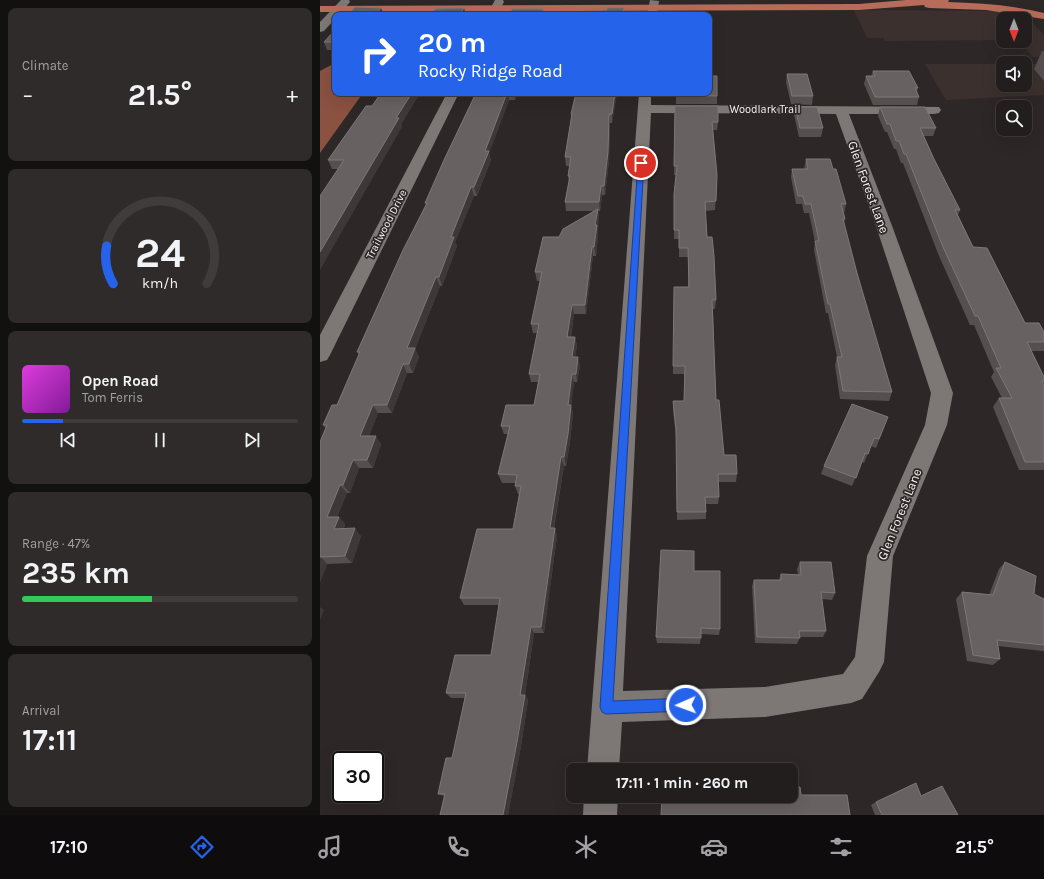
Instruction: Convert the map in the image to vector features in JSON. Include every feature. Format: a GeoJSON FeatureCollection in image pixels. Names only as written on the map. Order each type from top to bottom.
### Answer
{"type":"FeatureCollection","features":[{"type":"Feature","properties":{"kind":"main road"},"geometry":{"type":"LineString","coordinates":[[653,8],[877,0]]}},
{"type":"Feature","properties":{"kind":"main road"},"geometry":{"type":"LineString","coordinates":[[320,2],[342,5],[496,9],[859,7],[944,0]]}},
{"type":"Feature","properties":{"kind":"main road"},"geometry":{"type":"LineString","coordinates":[[1026,0],[1043,17]]}},
{"type":"Feature","properties":{"kind":"main road"},"geometry":{"type":"LineString","coordinates":[[904,4],[995,6],[1023,11],[1043,17]]}},
{"type":"Feature","properties":{"kind":"main road"},"geometry":{"type":"LineString","coordinates":[[320,9],[342,5]]}},
{"type":"Feature","properties":{"kind":"street"},"geometry":{"type":"LineString","coordinates":[[336,12],[342,5]]}},
{"type":"Feature","properties":{"kind":"street"},"geometry":{"type":"LineString","coordinates":[[320,29],[332,16]]}},
{"type":"Feature","properties":{"kind":"street","name":"Trailwood Drive"},"geometry":{"type":"LineString","coordinates":[[320,355],[451,96]]}},
{"type":"Feature","properties":{"kind":"street"},"geometry":{"type":"LineString","coordinates":[[603,763],[645,101]]}},
{"type":"Feature","properties":{"kind":"street","name":"Woodlark Trail"},"geometry":{"type":"LineString","coordinates":[[645,101],[841,110],[934,110]]}},
{"type":"Feature","properties":{"kind":"street","name":"Glen Forest Lane"},"geometry":{"type":"LineString","coordinates":[[606,707],[765,702],[850,688],[869,662],[880,556],[936,425],[942,393],[883,223],[841,110]]}},
{"type":"Feature","properties":{"kind":"street"},"geometry":{"type":"LineString","coordinates":[[600,815],[601,803]]}},
{"type":"Feature","properties":{"kind":"shaded area"},"geometry":{"type":"Polygon","coordinates":[[[854,10],[1006,12],[996,12],[996,40],[885,41],[884,38],[867,38],[854,10]]]}},
{"type":"Feature","properties":{"kind":"shaded area"},"geometry":{"type":"Polygon","coordinates":[[[1032,23],[1044,35],[1044,57],[1033,57],[1025,48],[1032,48],[1032,23]]]}},
{"type":"Feature","properties":{"kind":"shaded area"},"geometry":{"type":"Polygon","coordinates":[[[925,64],[996,64],[996,92],[1032,92],[1032,64],[1044,64],[1044,95],[946,100],[925,64]]]}},
{"type":"Feature","properties":{"kind":"shaded area"},"geometry":{"type":"Polygon","coordinates":[[[332,65],[332,96],[361,96],[320,153],[320,71],[332,65]]]}},
{"type":"Feature","properties":{"kind":"building"},"geometry":{"type":"Polygon","coordinates":[[[355,7],[381,8],[378,12],[351,12],[355,7]]]}},
{"type":"Feature","properties":{"kind":"building"},"geometry":{"type":"Polygon","coordinates":[[[464,8],[462,12],[433,12],[435,9],[464,8]]]}},
{"type":"Feature","properties":{"kind":"building"},"geometry":{"type":"Polygon","coordinates":[[[607,8],[624,8],[623,12],[603,12],[603,10],[607,10],[607,8]]]}},
{"type":"Feature","properties":{"kind":"building"},"geometry":{"type":"Polygon","coordinates":[[[512,9],[543,9],[542,12],[510,12],[512,9]]]}},
{"type":"Feature","properties":{"kind":"building"},"geometry":{"type":"Polygon","coordinates":[[[332,33],[332,42],[324,42],[332,33]]]}},
{"type":"Feature","properties":{"kind":"building"},"geometry":{"type":"Polygon","coordinates":[[[873,71],[909,71],[918,88],[915,88],[919,97],[875,97],[866,76],[875,76],[873,71]]]}},
{"type":"Feature","properties":{"kind":"building"},"geometry":{"type":"Polygon","coordinates":[[[787,74],[807,74],[813,96],[792,96],[787,74]]]}},
{"type":"Feature","properties":{"kind":"building"},"geometry":{"type":"Polygon","coordinates":[[[712,76],[717,76],[717,96],[712,96],[712,76]]]}},
{"type":"Feature","properties":{"kind":"building"},"geometry":{"type":"Polygon","coordinates":[[[379,96],[410,96],[396,118],[399,118],[320,252],[320,196],[344,160],[328,160],[366,106],[372,106],[379,96]]]}},
{"type":"Feature","properties":{"kind":"building"},"geometry":{"type":"Polygon","coordinates":[[[475,96],[506,96],[485,151],[489,151],[474,187],[471,187],[451,237],[454,237],[439,277],[436,277],[407,348],[415,348],[409,364],[403,364],[387,405],[373,405],[360,436],[376,436],[367,460],[353,460],[343,485],[340,485],[327,517],[339,517],[334,529],[355,528],[345,556],[320,557],[320,442],[327,425],[323,425],[332,405],[337,405],[360,352],[357,352],[403,250],[427,203],[425,203],[475,96]]]}},
{"type":"Feature","properties":{"kind":"building"},"geometry":{"type":"Polygon","coordinates":[[[575,96],[615,96],[612,114],[609,114],[608,152],[604,186],[601,186],[599,202],[565,202],[570,176],[568,176],[571,157],[565,157],[571,114],[575,96]]]}},
{"type":"Feature","properties":{"kind":"building"},"geometry":{"type":"Polygon","coordinates":[[[675,106],[718,106],[718,122],[712,122],[717,175],[716,201],[705,202],[707,237],[712,237],[714,256],[716,300],[712,300],[716,400],[719,400],[724,455],[736,455],[737,474],[718,474],[719,497],[705,497],[706,512],[677,512],[676,429],[673,401],[684,401],[685,366],[673,366],[674,287],[689,287],[688,248],[679,248],[679,230],[674,230],[674,194],[677,166],[674,166],[675,106]]]}},
{"type":"Feature","properties":{"kind":"building"},"geometry":{"type":"Polygon","coordinates":[[[795,107],[817,107],[823,128],[800,128],[795,107]]]}},
{"type":"Feature","properties":{"kind":"building"},"geometry":{"type":"Polygon","coordinates":[[[880,107],[925,107],[936,128],[920,128],[960,210],[955,210],[973,247],[987,248],[1025,323],[1039,323],[1044,332],[1044,342],[1027,342],[1044,377],[1044,381],[1042,381],[1044,386],[1044,462],[1025,462],[999,398],[1012,398],[996,368],[1001,368],[978,316],[975,316],[943,247],[906,154],[904,154],[899,141],[896,141],[890,124],[887,124],[880,107]]]}},
{"type":"Feature","properties":{"kind":"building"},"geometry":{"type":"Polygon","coordinates":[[[806,159],[830,159],[833,169],[836,169],[846,204],[841,204],[845,219],[843,219],[857,273],[892,392],[843,391],[837,357],[842,357],[830,304],[828,304],[815,241],[819,241],[811,204],[805,204],[803,196],[798,196],[792,169],[808,169],[806,159]]]}},
{"type":"Feature","properties":{"kind":"building"},"geometry":{"type":"Polygon","coordinates":[[[598,209],[585,305],[572,305],[567,337],[575,337],[572,357],[578,357],[576,374],[572,374],[568,405],[571,405],[568,434],[564,457],[561,457],[550,528],[555,528],[541,627],[531,627],[520,695],[525,695],[503,815],[440,815],[445,794],[438,794],[446,758],[452,758],[466,693],[446,693],[455,655],[491,655],[500,598],[460,598],[477,529],[513,529],[521,486],[515,486],[517,475],[498,474],[510,426],[501,426],[506,405],[534,405],[540,374],[529,374],[539,324],[531,324],[542,272],[535,272],[543,237],[559,237],[563,229],[598,209]]]}},
{"type":"Feature","properties":{"kind":"building"},"geometry":{"type":"Polygon","coordinates":[[[852,404],[888,417],[879,439],[874,438],[868,454],[865,453],[856,478],[824,466],[852,404]]]}},
{"type":"Feature","properties":{"kind":"building"},"geometry":{"type":"Polygon","coordinates":[[[661,550],[694,551],[694,571],[720,571],[720,629],[701,628],[701,638],[656,637],[661,550]]]}},
{"type":"Feature","properties":{"kind":"building"},"geometry":{"type":"Polygon","coordinates":[[[800,562],[831,562],[835,593],[821,592],[826,631],[799,631],[800,638],[757,637],[754,580],[781,580],[781,574],[801,575],[800,562]]]}},
{"type":"Feature","properties":{"kind":"building"},"geometry":{"type":"Polygon","coordinates":[[[1005,562],[1036,576],[1034,594],[1044,599],[1044,645],[997,640],[1000,659],[973,655],[962,592],[993,595],[1005,562]]]}},
{"type":"Feature","properties":{"kind":"building"},"geometry":{"type":"Polygon","coordinates":[[[916,783],[921,796],[942,786],[958,815],[882,815],[876,802],[916,783]]]}},
{"type":"Feature","properties":{"kind":"building"},"geometry":{"type":"Polygon","coordinates":[[[798,787],[800,787],[801,795],[847,795],[850,815],[661,815],[662,803],[798,803],[798,787]]]}},
{"type":"Feature","properties":{"kind":"route"},"geometry":{"type":"LineString","coordinates":[[641,163],[606,707],[686,705]]}}]}
